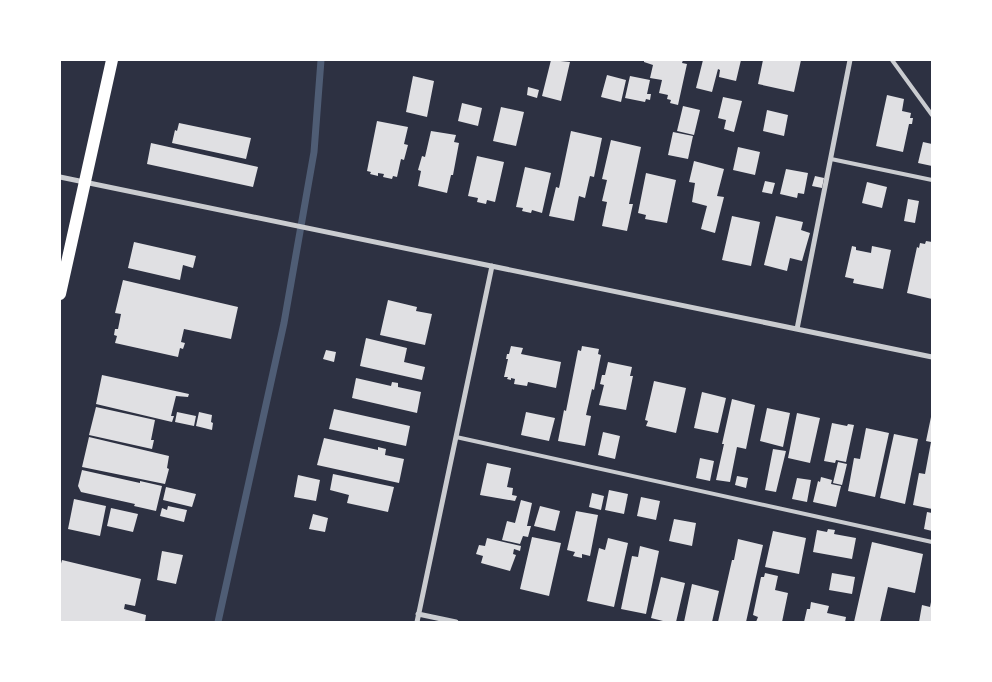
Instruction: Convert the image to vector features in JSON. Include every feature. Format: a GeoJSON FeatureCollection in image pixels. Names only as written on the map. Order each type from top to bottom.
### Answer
{"type":"FeatureCollection","features":[{"type":"Feature","properties":{"kind":"main road"},"geometry":{"type":"LineString","coordinates":[[60,294],[112,60]]}},
{"type":"Feature","properties":{"kind":"street"},"geometry":{"type":"LineString","coordinates":[[797,329],[850,60]]}},
{"type":"Feature","properties":{"kind":"street"},"geometry":{"type":"LineString","coordinates":[[60,177],[932,357]]}},
{"type":"Feature","properties":{"kind":"street"},"geometry":{"type":"LineString","coordinates":[[416,622],[492,266]]}},
{"type":"Feature","properties":{"kind":"street"},"geometry":{"type":"LineString","coordinates":[[418,614],[456,622]]}},
{"type":"Feature","properties":{"kind":"lane"},"geometry":{"type":"LineString","coordinates":[[892,60],[932,116]]}},
{"type":"Feature","properties":{"kind":"lane"},"geometry":{"type":"LineString","coordinates":[[831,159],[932,180]]}},
{"type":"Feature","properties":{"kind":"lane"},"geometry":{"type":"LineString","coordinates":[[456,437],[932,542]]}},
{"type":"Feature","properties":{"kind":"building"},"geometry":{"type":"Polygon","coordinates":[[[551,60],[570,62],[561,101],[542,96],[551,60]]]}},
{"type":"Feature","properties":{"kind":"building"},"geometry":{"type":"Polygon","coordinates":[[[644,60],[683,60],[682,63],[687,64],[678,105],[670,103],[671,100],[667,99],[668,95],[659,93],[662,80],[650,78],[653,65],[644,62],[644,60]]]}},
{"type":"Feature","properties":{"kind":"building"},"geometry":{"type":"Polygon","coordinates":[[[703,60],[741,60],[736,81],[719,77],[720,70],[718,69],[712,92],[696,88],[703,60]]]}},
{"type":"Feature","properties":{"kind":"building"},"geometry":{"type":"Polygon","coordinates":[[[763,60],[801,60],[794,92],[758,84],[763,60]]]}},
{"type":"Feature","properties":{"kind":"building"},"geometry":{"type":"Polygon","coordinates":[[[607,75],[626,80],[621,102],[601,97],[607,75]]]}},
{"type":"Feature","properties":{"kind":"building"},"geometry":{"type":"Polygon","coordinates":[[[413,76],[434,81],[427,117],[406,112],[413,76]]]}},
{"type":"Feature","properties":{"kind":"building"},"geometry":{"type":"Polygon","coordinates":[[[630,76],[650,80],[647,94],[651,94],[650,100],[646,99],[645,102],[625,98],[630,76]]]}},
{"type":"Feature","properties":{"kind":"building"},"geometry":{"type":"Polygon","coordinates":[[[528,87],[539,90],[537,98],[527,95],[528,87]]]}},
{"type":"Feature","properties":{"kind":"building"},"geometry":{"type":"Polygon","coordinates":[[[887,95],[904,99],[902,111],[911,113],[910,118],[913,118],[912,124],[909,124],[903,152],[876,146],[887,95]]]}},
{"type":"Feature","properties":{"kind":"building"},"geometry":{"type":"Polygon","coordinates":[[[723,97],[742,101],[734,132],[724,129],[726,120],[718,118],[723,97]]]}},
{"type":"Feature","properties":{"kind":"building"},"geometry":{"type":"Polygon","coordinates":[[[462,103],[482,108],[478,126],[458,121],[462,103]]]}},
{"type":"Feature","properties":{"kind":"building"},"geometry":{"type":"Polygon","coordinates":[[[683,106],[700,110],[694,135],[677,131],[683,106]]]}},
{"type":"Feature","properties":{"kind":"building"},"geometry":{"type":"Polygon","coordinates":[[[501,107],[524,112],[516,146],[493,141],[501,107]]]}},
{"type":"Feature","properties":{"kind":"building"},"geometry":{"type":"Polygon","coordinates":[[[767,110],[788,115],[784,136],[763,131],[767,110]]]}},
{"type":"Feature","properties":{"kind":"building"},"geometry":{"type":"Polygon","coordinates":[[[377,121],[408,127],[404,144],[408,145],[404,160],[401,159],[397,177],[393,176],[392,179],[383,177],[384,174],[378,173],[378,176],[367,171],[377,121]]]}},
{"type":"Feature","properties":{"kind":"building"},"geometry":{"type":"Polygon","coordinates":[[[179,123],[251,138],[246,159],[172,143],[179,123]]]}},
{"type":"Feature","properties":{"kind":"building"},"geometry":{"type":"Polygon","coordinates":[[[431,131],[456,135],[454,142],[459,143],[453,175],[451,175],[447,193],[418,186],[421,171],[418,170],[422,156],[425,157],[431,131]]]}},
{"type":"Feature","properties":{"kind":"building"},"geometry":{"type":"Polygon","coordinates":[[[571,131],[602,138],[594,177],[590,176],[585,198],[579,196],[574,221],[549,216],[556,187],[559,188],[571,131]]]}},
{"type":"Feature","properties":{"kind":"building"},"geometry":{"type":"Polygon","coordinates":[[[673,132],[693,136],[688,159],[668,155],[673,132]]]}},
{"type":"Feature","properties":{"kind":"building"},"geometry":{"type":"Polygon","coordinates":[[[611,140],[641,147],[629,204],[633,204],[627,231],[602,226],[607,202],[602,201],[607,180],[602,179],[611,140]]]}},
{"type":"Feature","properties":{"kind":"building"},"geometry":{"type":"Polygon","coordinates":[[[923,142],[932,144],[932,166],[918,163],[923,142]]]}},
{"type":"Feature","properties":{"kind":"building"},"geometry":{"type":"Polygon","coordinates":[[[151,143],[258,167],[253,187],[147,164],[151,143]]]}},
{"type":"Feature","properties":{"kind":"building"},"geometry":{"type":"Polygon","coordinates":[[[738,147],[760,152],[755,175],[733,170],[738,147]]]}},
{"type":"Feature","properties":{"kind":"building"},"geometry":{"type":"Polygon","coordinates":[[[477,156],[504,162],[495,202],[487,200],[486,204],[477,202],[478,198],[468,196],[477,156]]]}},
{"type":"Feature","properties":{"kind":"building"},"geometry":{"type":"Polygon","coordinates":[[[694,161],[724,169],[717,196],[724,197],[715,233],[701,229],[707,206],[692,202],[695,183],[689,182],[694,161]]]}},
{"type":"Feature","properties":{"kind":"building"},"geometry":{"type":"Polygon","coordinates":[[[525,167],[551,173],[542,213],[532,210],[531,213],[522,211],[523,208],[516,207],[525,167]]]}},
{"type":"Feature","properties":{"kind":"building"},"geometry":{"type":"Polygon","coordinates":[[[786,169],[808,173],[804,194],[798,193],[797,198],[780,194],[786,169]]]}},
{"type":"Feature","properties":{"kind":"building"},"geometry":{"type":"Polygon","coordinates":[[[646,173],[676,180],[667,223],[645,219],[646,215],[638,213],[646,173]]]}},
{"type":"Feature","properties":{"kind":"building"},"geometry":{"type":"Polygon","coordinates":[[[815,176],[824,178],[822,188],[812,186],[815,176]]]}},
{"type":"Feature","properties":{"kind":"building"},"geometry":{"type":"Polygon","coordinates":[[[765,181],[775,183],[772,194],[762,192],[765,181]]]}},
{"type":"Feature","properties":{"kind":"building"},"geometry":{"type":"Polygon","coordinates":[[[867,182],[887,187],[882,208],[862,203],[867,182]]]}},
{"type":"Feature","properties":{"kind":"building"},"geometry":{"type":"Polygon","coordinates":[[[908,199],[919,201],[915,223],[904,221],[908,199]]]}},
{"type":"Feature","properties":{"kind":"building"},"geometry":{"type":"Polygon","coordinates":[[[732,216],[760,222],[751,266],[722,260],[732,216]]]}},
{"type":"Feature","properties":{"kind":"building"},"geometry":{"type":"Polygon","coordinates":[[[776,216],[803,222],[801,230],[810,233],[802,261],[790,258],[787,271],[764,265],[776,216]]]}},
{"type":"Feature","properties":{"kind":"building"},"geometry":{"type":"Polygon","coordinates":[[[926,241],[932,242],[932,299],[907,293],[917,247],[919,248],[920,243],[925,244],[926,241]]]}},
{"type":"Feature","properties":{"kind":"building"},"geometry":{"type":"Polygon","coordinates":[[[134,242],[196,256],[193,268],[183,265],[180,280],[128,268],[134,242]]]}},
{"type":"Feature","properties":{"kind":"building"},"geometry":{"type":"Polygon","coordinates":[[[852,246],[856,247],[856,250],[871,253],[872,246],[891,250],[883,289],[853,283],[854,279],[845,277],[852,246]]]}},
{"type":"Feature","properties":{"kind":"building"},"geometry":{"type":"Polygon","coordinates":[[[123,280],[238,307],[231,339],[184,329],[181,342],[185,343],[183,349],[180,348],[178,357],[115,343],[117,336],[114,335],[115,329],[118,329],[121,314],[115,313],[123,280]]]}},
{"type":"Feature","properties":{"kind":"building"},"geometry":{"type":"Polygon","coordinates":[[[388,300],[417,307],[416,311],[432,314],[425,345],[380,335],[388,300]]]}},
{"type":"Feature","properties":{"kind":"building"},"geometry":{"type":"Polygon","coordinates":[[[366,338],[407,348],[404,362],[425,367],[422,380],[360,366],[366,338]]]}},
{"type":"Feature","properties":{"kind":"building"},"geometry":{"type":"Polygon","coordinates":[[[511,346],[523,348],[521,354],[561,362],[556,388],[528,382],[527,386],[514,384],[515,379],[511,378],[511,380],[507,379],[508,377],[504,377],[508,359],[506,359],[507,354],[509,354],[511,346]]]}},
{"type":"Feature","properties":{"kind":"building"},"geometry":{"type":"Polygon","coordinates":[[[582,346],[599,349],[598,354],[601,355],[594,390],[592,389],[586,415],[591,416],[585,446],[558,441],[578,350],[581,351],[582,346]]]}},
{"type":"Feature","properties":{"kind":"building"},"geometry":{"type":"Polygon","coordinates":[[[326,350],[336,352],[334,362],[323,359],[326,350]]]}},
{"type":"Feature","properties":{"kind":"building"},"geometry":{"type":"Polygon","coordinates":[[[608,362],[632,367],[630,376],[633,376],[626,410],[599,405],[604,385],[600,384],[602,375],[605,375],[608,362]]]}},
{"type":"Feature","properties":{"kind":"building"},"geometry":{"type":"Polygon","coordinates":[[[102,375],[189,394],[188,397],[176,396],[171,416],[174,416],[172,422],[96,404],[102,375]]]}},
{"type":"Feature","properties":{"kind":"building"},"geometry":{"type":"Polygon","coordinates":[[[356,378],[391,386],[392,382],[398,383],[398,387],[421,392],[417,413],[352,398],[356,378]]]}},
{"type":"Feature","properties":{"kind":"building"},"geometry":{"type":"Polygon","coordinates":[[[654,381],[686,388],[676,433],[646,426],[648,421],[645,420],[654,381]]]}},
{"type":"Feature","properties":{"kind":"building"},"geometry":{"type":"Polygon","coordinates":[[[702,392],[726,398],[718,433],[694,428],[702,392]]]}},
{"type":"Feature","properties":{"kind":"building"},"geometry":{"type":"Polygon","coordinates":[[[732,399],[755,405],[746,449],[737,447],[730,482],[716,480],[732,399]]]}},
{"type":"Feature","properties":{"kind":"building"},"geometry":{"type":"Polygon","coordinates":[[[96,407],[155,420],[151,440],[154,440],[152,449],[89,435],[96,407]]]}},
{"type":"Feature","properties":{"kind":"building"},"geometry":{"type":"Polygon","coordinates":[[[767,408],[790,413],[783,447],[760,441],[767,408]]]}},
{"type":"Feature","properties":{"kind":"building"},"geometry":{"type":"Polygon","coordinates":[[[334,409],[410,426],[406,446],[329,429],[334,409]]]}},
{"type":"Feature","properties":{"kind":"building"},"geometry":{"type":"Polygon","coordinates":[[[177,412],[196,416],[194,426],[175,422],[177,412]]]}},
{"type":"Feature","properties":{"kind":"building"},"geometry":{"type":"Polygon","coordinates":[[[199,412],[212,415],[212,430],[196,426],[199,412]]]}},
{"type":"Feature","properties":{"kind":"building"},"geometry":{"type":"Polygon","coordinates":[[[526,412],[555,418],[549,441],[521,435],[526,412]]]}},
{"type":"Feature","properties":{"kind":"building"},"geometry":{"type":"Polygon","coordinates":[[[797,413],[820,418],[810,463],[788,458],[797,413]]]}},
{"type":"Feature","properties":{"kind":"building"},"geometry":{"type":"Polygon","coordinates":[[[931,417],[932,509],[913,505],[919,473],[925,474],[931,442],[926,441],[931,417]]]}},
{"type":"Feature","properties":{"kind":"building"},"geometry":{"type":"Polygon","coordinates":[[[832,423],[847,426],[848,424],[854,425],[846,462],[836,460],[835,463],[824,461],[832,423]]]}},
{"type":"Feature","properties":{"kind":"building"},"geometry":{"type":"Polygon","coordinates":[[[866,428],[889,433],[875,497],[848,491],[854,458],[860,459],[866,428]]]}},
{"type":"Feature","properties":{"kind":"building"},"geometry":{"type":"Polygon","coordinates":[[[603,432],[620,436],[615,459],[598,455],[603,432]]]}},
{"type":"Feature","properties":{"kind":"building"},"geometry":{"type":"Polygon","coordinates":[[[894,434],[918,439],[905,504],[880,498],[894,434]]]}},
{"type":"Feature","properties":{"kind":"building"},"geometry":{"type":"Polygon","coordinates":[[[89,437],[169,456],[167,468],[169,469],[165,484],[82,467],[89,437]]]}},
{"type":"Feature","properties":{"kind":"building"},"geometry":{"type":"Polygon","coordinates":[[[324,438],[378,450],[378,447],[386,449],[385,455],[404,459],[399,483],[317,465],[324,438]]]}},
{"type":"Feature","properties":{"kind":"building"},"geometry":{"type":"Polygon","coordinates":[[[773,449],[786,451],[776,492],[765,490],[773,449]]]}},
{"type":"Feature","properties":{"kind":"building"},"geometry":{"type":"Polygon","coordinates":[[[700,458],[714,461],[710,481],[696,478],[700,458]]]}},
{"type":"Feature","properties":{"kind":"building"},"geometry":{"type":"Polygon","coordinates":[[[838,462],[847,464],[842,485],[833,483],[838,462]]]}},
{"type":"Feature","properties":{"kind":"building"},"geometry":{"type":"Polygon","coordinates":[[[487,463],[511,468],[507,487],[513,488],[512,495],[517,496],[515,501],[480,495],[487,463]]]}},
{"type":"Feature","properties":{"kind":"building"},"geometry":{"type":"Polygon","coordinates":[[[82,470],[162,486],[156,511],[134,506],[135,504],[81,492],[78,486],[82,470]]]}},
{"type":"Feature","properties":{"kind":"building"},"geometry":{"type":"Polygon","coordinates":[[[333,474],[394,487],[388,512],[347,503],[349,495],[330,490],[333,474]]]}},
{"type":"Feature","properties":{"kind":"building"},"geometry":{"type":"Polygon","coordinates":[[[298,475],[320,480],[316,501],[294,497],[298,475]]]}},
{"type":"Feature","properties":{"kind":"building"},"geometry":{"type":"Polygon","coordinates":[[[737,476],[748,478],[746,488],[735,485],[737,476]]]}},
{"type":"Feature","properties":{"kind":"building"},"geometry":{"type":"Polygon","coordinates":[[[821,477],[832,480],[831,484],[841,486],[836,507],[813,502],[818,481],[820,482],[821,477]]]}},
{"type":"Feature","properties":{"kind":"building"},"geometry":{"type":"Polygon","coordinates":[[[797,478],[811,480],[807,502],[792,499],[797,478]]]}},
{"type":"Feature","properties":{"kind":"building"},"geometry":{"type":"Polygon","coordinates":[[[166,487],[196,494],[192,507],[163,500],[166,487]]]}},
{"type":"Feature","properties":{"kind":"building"},"geometry":{"type":"Polygon","coordinates":[[[609,490],[628,494],[624,514],[605,510],[609,490]]]}},
{"type":"Feature","properties":{"kind":"building"},"geometry":{"type":"Polygon","coordinates":[[[592,493],[604,496],[601,510],[589,507],[592,493]]]}},
{"type":"Feature","properties":{"kind":"building"},"geometry":{"type":"Polygon","coordinates":[[[641,497],[660,501],[656,520],[637,516],[641,497]]]}},
{"type":"Feature","properties":{"kind":"building"},"geometry":{"type":"Polygon","coordinates":[[[74,499],[106,506],[100,536],[68,529],[74,499]]]}},
{"type":"Feature","properties":{"kind":"building"},"geometry":{"type":"Polygon","coordinates":[[[521,500],[532,503],[527,526],[531,526],[528,537],[523,536],[520,544],[502,540],[507,521],[515,523],[521,500]]]}},
{"type":"Feature","properties":{"kind":"building"},"geometry":{"type":"Polygon","coordinates":[[[168,506],[187,510],[184,522],[160,516],[162,508],[167,510],[168,506]]]}},
{"type":"Feature","properties":{"kind":"building"},"geometry":{"type":"Polygon","coordinates":[[[540,506],[560,511],[555,531],[534,526],[540,506]]]}},
{"type":"Feature","properties":{"kind":"building"},"geometry":{"type":"Polygon","coordinates":[[[111,508],[138,514],[133,532],[107,526],[111,508]]]}},
{"type":"Feature","properties":{"kind":"building"},"geometry":{"type":"Polygon","coordinates":[[[576,511],[598,515],[590,556],[582,554],[582,558],[573,556],[575,552],[567,550],[576,511]]]}},
{"type":"Feature","properties":{"kind":"building"},"geometry":{"type":"Polygon","coordinates":[[[927,512],[932,513],[932,531],[924,529],[927,512]]]}},
{"type":"Feature","properties":{"kind":"building"},"geometry":{"type":"Polygon","coordinates":[[[313,514],[328,518],[325,532],[309,529],[313,514]]]}},
{"type":"Feature","properties":{"kind":"building"},"geometry":{"type":"Polygon","coordinates":[[[674,519],[696,523],[692,546],[669,541],[674,519]]]}},
{"type":"Feature","properties":{"kind":"building"},"geometry":{"type":"Polygon","coordinates":[[[828,529],[835,530],[834,534],[856,538],[852,559],[813,552],[817,530],[827,532],[828,529]]]}},
{"type":"Feature","properties":{"kind":"building"},"geometry":{"type":"Polygon","coordinates":[[[773,531],[806,538],[799,574],[765,567],[773,531]]]}},
{"type":"Feature","properties":{"kind":"building"},"geometry":{"type":"Polygon","coordinates":[[[532,537],[561,543],[549,596],[520,589],[532,537]]]}},
{"type":"Feature","properties":{"kind":"building"},"geometry":{"type":"Polygon","coordinates":[[[487,538],[521,546],[520,551],[514,549],[513,554],[516,555],[510,571],[481,563],[483,556],[476,554],[479,545],[485,546],[487,538]]]}},
{"type":"Feature","properties":{"kind":"building"},"geometry":{"type":"Polygon","coordinates":[[[608,538],[628,543],[614,607],[587,601],[599,548],[605,550],[608,538]]]}},
{"type":"Feature","properties":{"kind":"building"},"geometry":{"type":"Polygon","coordinates":[[[738,539],[763,545],[746,622],[718,622],[732,560],[734,560],[738,539]]]}},
{"type":"Feature","properties":{"kind":"building"},"geometry":{"type":"Polygon","coordinates":[[[872,542],[923,554],[915,593],[888,587],[880,622],[854,622],[872,542]]]}},
{"type":"Feature","properties":{"kind":"building"},"geometry":{"type":"Polygon","coordinates":[[[640,546],[659,551],[646,614],[621,609],[632,556],[638,557],[640,546]]]}},
{"type":"Feature","properties":{"kind":"building"},"geometry":{"type":"Polygon","coordinates":[[[162,551],[183,555],[176,584],[157,580],[162,551]]]}},
{"type":"Feature","properties":{"kind":"building"},"geometry":{"type":"Polygon","coordinates":[[[62,560],[141,579],[135,606],[125,604],[124,609],[146,615],[145,622],[60,622],[60,567],[62,560]]]}},
{"type":"Feature","properties":{"kind":"building"},"geometry":{"type":"Polygon","coordinates":[[[765,573],[778,576],[775,590],[788,593],[782,622],[756,622],[758,617],[753,615],[761,577],[764,577],[765,573]]]}},
{"type":"Feature","properties":{"kind":"building"},"geometry":{"type":"Polygon","coordinates":[[[832,573],[855,577],[852,594],[829,590],[832,573]]]}},
{"type":"Feature","properties":{"kind":"building"},"geometry":{"type":"Polygon","coordinates":[[[661,577],[685,583],[676,622],[651,618],[661,577]]]}},
{"type":"Feature","properties":{"kind":"building"},"geometry":{"type":"Polygon","coordinates":[[[692,584],[719,591],[712,622],[684,622],[692,584]]]}},
{"type":"Feature","properties":{"kind":"building"},"geometry":{"type":"Polygon","coordinates":[[[811,602],[829,606],[827,613],[846,617],[845,622],[804,622],[811,602]]]}},
{"type":"Feature","properties":{"kind":"building"},"geometry":{"type":"Polygon","coordinates":[[[931,602],[932,622],[919,622],[922,605],[930,607],[931,602]]]}},
{"type":"Feature","properties":{"kind":"waterway"},"geometry":{"type":"LineString","coordinates":[[218,622],[284,323],[314,152],[321,60]]}}]}
